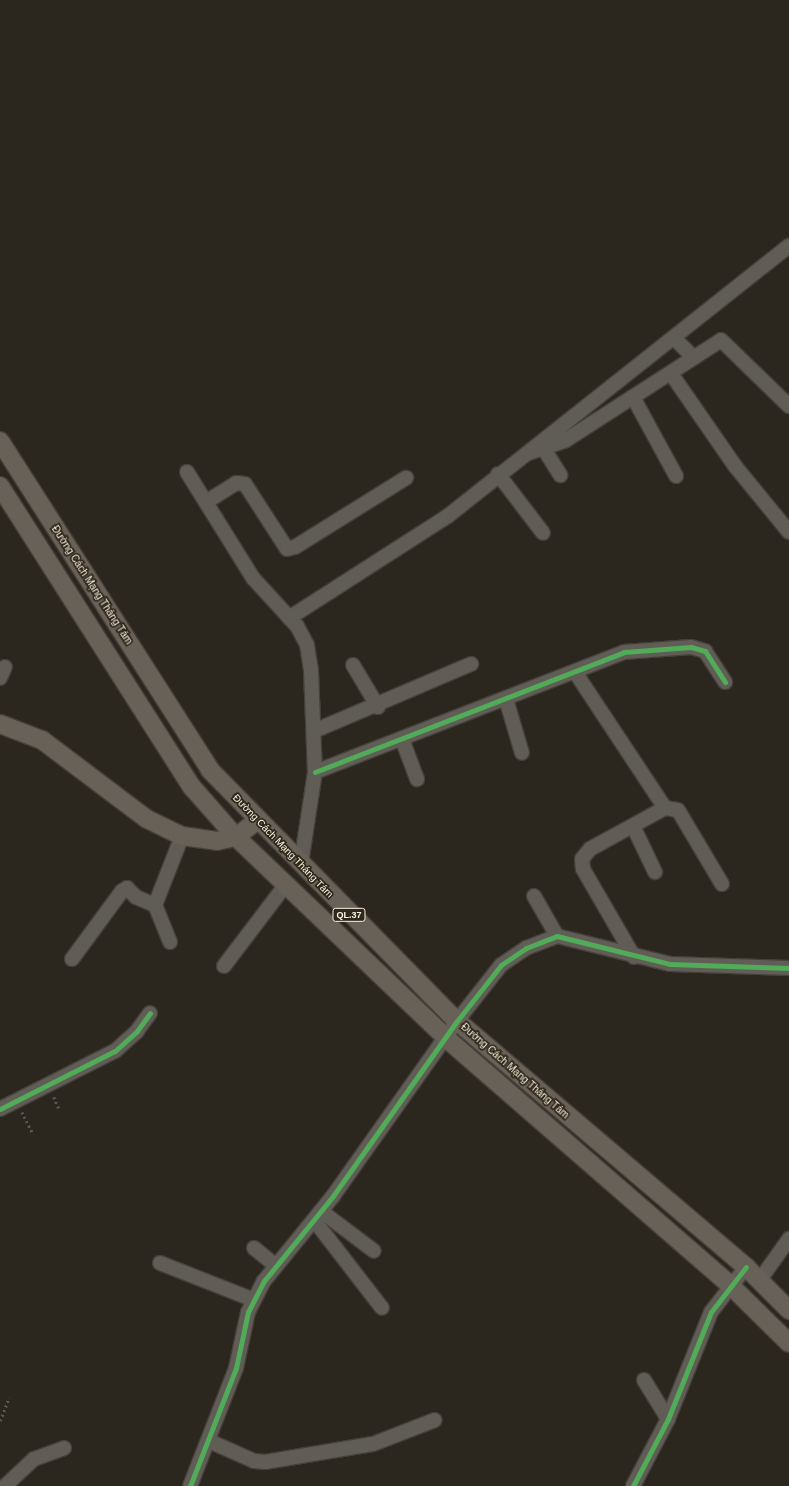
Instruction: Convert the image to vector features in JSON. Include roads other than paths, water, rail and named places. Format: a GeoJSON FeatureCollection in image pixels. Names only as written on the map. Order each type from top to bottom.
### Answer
{"type":"FeatureCollection","features":[{"type":"Feature","properties":{"kind":"main road","name":"Đường Cách Mạng Tháng Tám"},"geometry":{"type":"LineString","coordinates":[[0,441],[210,770],[457,1021],[746,1267],[789,1310]]}},
{"type":"Feature","properties":{"kind":"main road","name":"Đường Cách Mạng Tháng Tám"},"geometry":{"type":"LineString","coordinates":[[0,486],[192,787],[236,836],[287,883],[446,1038],[731,1286],[789,1343]]}},
{"type":"Feature","properties":{"kind":"main road"},"geometry":{"type":"LineString","coordinates":[[0,724],[42,740],[147,819],[182,836],[217,841],[236,836],[258,820]]}},
{"type":"Feature","properties":{"kind":"street"},"geometry":{"type":"LineString","coordinates":[[289,618],[448,516],[498,474],[674,338],[789,246]]}},
{"type":"Feature","properties":{"kind":"street"},"geometry":{"type":"LineString","coordinates":[[674,338],[694,358]]}},
{"type":"Feature","properties":{"kind":"street"},"geometry":{"type":"LineString","coordinates":[[524,454],[544,449],[566,440],[633,396],[672,375],[716,342],[727,342],[789,406]]}},
{"type":"Feature","properties":{"kind":"street"},"geometry":{"type":"LineString","coordinates":[[672,375],[735,466],[789,532]]}},
{"type":"Feature","properties":{"kind":"street"},"geometry":{"type":"LineString","coordinates":[[633,396],[676,476]]}},
{"type":"Feature","properties":{"kind":"street"},"geometry":{"type":"LineString","coordinates":[[544,449],[560,475]]}},
{"type":"Feature","properties":{"kind":"street"},"geometry":{"type":"LineString","coordinates":[[187,472],[266,595],[289,618],[306,645],[314,731],[315,772],[301,864]]}},
{"type":"Feature","properties":{"kind":"street"},"geometry":{"type":"LineString","coordinates":[[498,474],[543,533]]}},
{"type":"Feature","properties":{"kind":"street"},"geometry":{"type":"LineString","coordinates":[[206,502],[236,483],[245,484],[287,549],[295,547],[406,478]]}},
{"type":"Feature","properties":{"kind":"street"},"geometry":{"type":"LineString","coordinates":[[315,772],[624,652],[691,647],[705,651],[713,660],[725,682]]}},
{"type":"Feature","properties":{"kind":"street"},"geometry":{"type":"LineString","coordinates":[[314,731],[378,706],[471,664]]}},
{"type":"Feature","properties":{"kind":"street"},"geometry":{"type":"LineString","coordinates":[[353,665],[378,706]]}},
{"type":"Feature","properties":{"kind":"street"},"geometry":{"type":"LineString","coordinates":[[575,672],[665,808],[682,813],[722,884]]}},
{"type":"Feature","properties":{"kind":"street"},"geometry":{"type":"LineString","coordinates":[[506,699],[522,753]]}},
{"type":"Feature","properties":{"kind":"street"},"geometry":{"type":"LineString","coordinates":[[402,739],[417,779]]}},
{"type":"Feature","properties":{"kind":"street"},"geometry":{"type":"LineString","coordinates":[[634,956],[583,869],[582,859],[590,849],[665,808]]}},
{"type":"Feature","properties":{"kind":"street"},"geometry":{"type":"LineString","coordinates":[[632,826],[655,872]]}},
{"type":"Feature","properties":{"kind":"street"},"geometry":{"type":"LineString","coordinates":[[170,942],[155,905],[182,836]]}},
{"type":"Feature","properties":{"kind":"street"},"geometry":{"type":"LineString","coordinates":[[224,966],[287,883]]}},
{"type":"Feature","properties":{"kind":"street"},"geometry":{"type":"LineString","coordinates":[[72,959],[122,891],[127,888],[136,898],[155,905]]}},
{"type":"Feature","properties":{"kind":"street"},"geometry":{"type":"LineString","coordinates":[[534,896],[557,936]]}},
{"type":"Feature","properties":{"kind":"street"},"geometry":{"type":"LineString","coordinates":[[190,1486],[209,1441],[236,1368],[248,1312],[254,1300],[276,1266],[317,1215],[457,1021],[501,965],[526,948],[557,936],[670,964],[789,968]]}},
{"type":"Feature","properties":{"kind":"street"},"geometry":{"type":"LineString","coordinates":[[0,1109],[115,1051],[137,1031],[150,1012]]}},
{"type":"Feature","properties":{"kind":"street"},"geometry":{"type":"LineString","coordinates":[[317,1215],[374,1251]]}},
{"type":"Feature","properties":{"kind":"street"},"geometry":{"type":"LineString","coordinates":[[317,1215],[382,1308]]}},
{"type":"Feature","properties":{"kind":"street"},"geometry":{"type":"LineString","coordinates":[[760,1281],[789,1239]]}},
{"type":"Feature","properties":{"kind":"street"},"geometry":{"type":"LineString","coordinates":[[254,1248],[276,1266]]}},
{"type":"Feature","properties":{"kind":"street"},"geometry":{"type":"LineString","coordinates":[[160,1263],[254,1300]]}},
{"type":"Feature","properties":{"kind":"street"},"geometry":{"type":"LineString","coordinates":[[633,1486],[668,1419],[712,1312],[746,1267]]}},
{"type":"Feature","properties":{"kind":"street"},"geometry":{"type":"LineString","coordinates":[[644,1380],[668,1419]]}},
{"type":"Feature","properties":{"kind":"street"},"geometry":{"type":"LineString","coordinates":[[209,1441],[254,1461],[265,1462],[373,1444],[435,1420]]}},
{"type":"Feature","properties":{"kind":"street"},"geometry":{"type":"LineString","coordinates":[[5,1486],[34,1459],[64,1448]]}}]}
